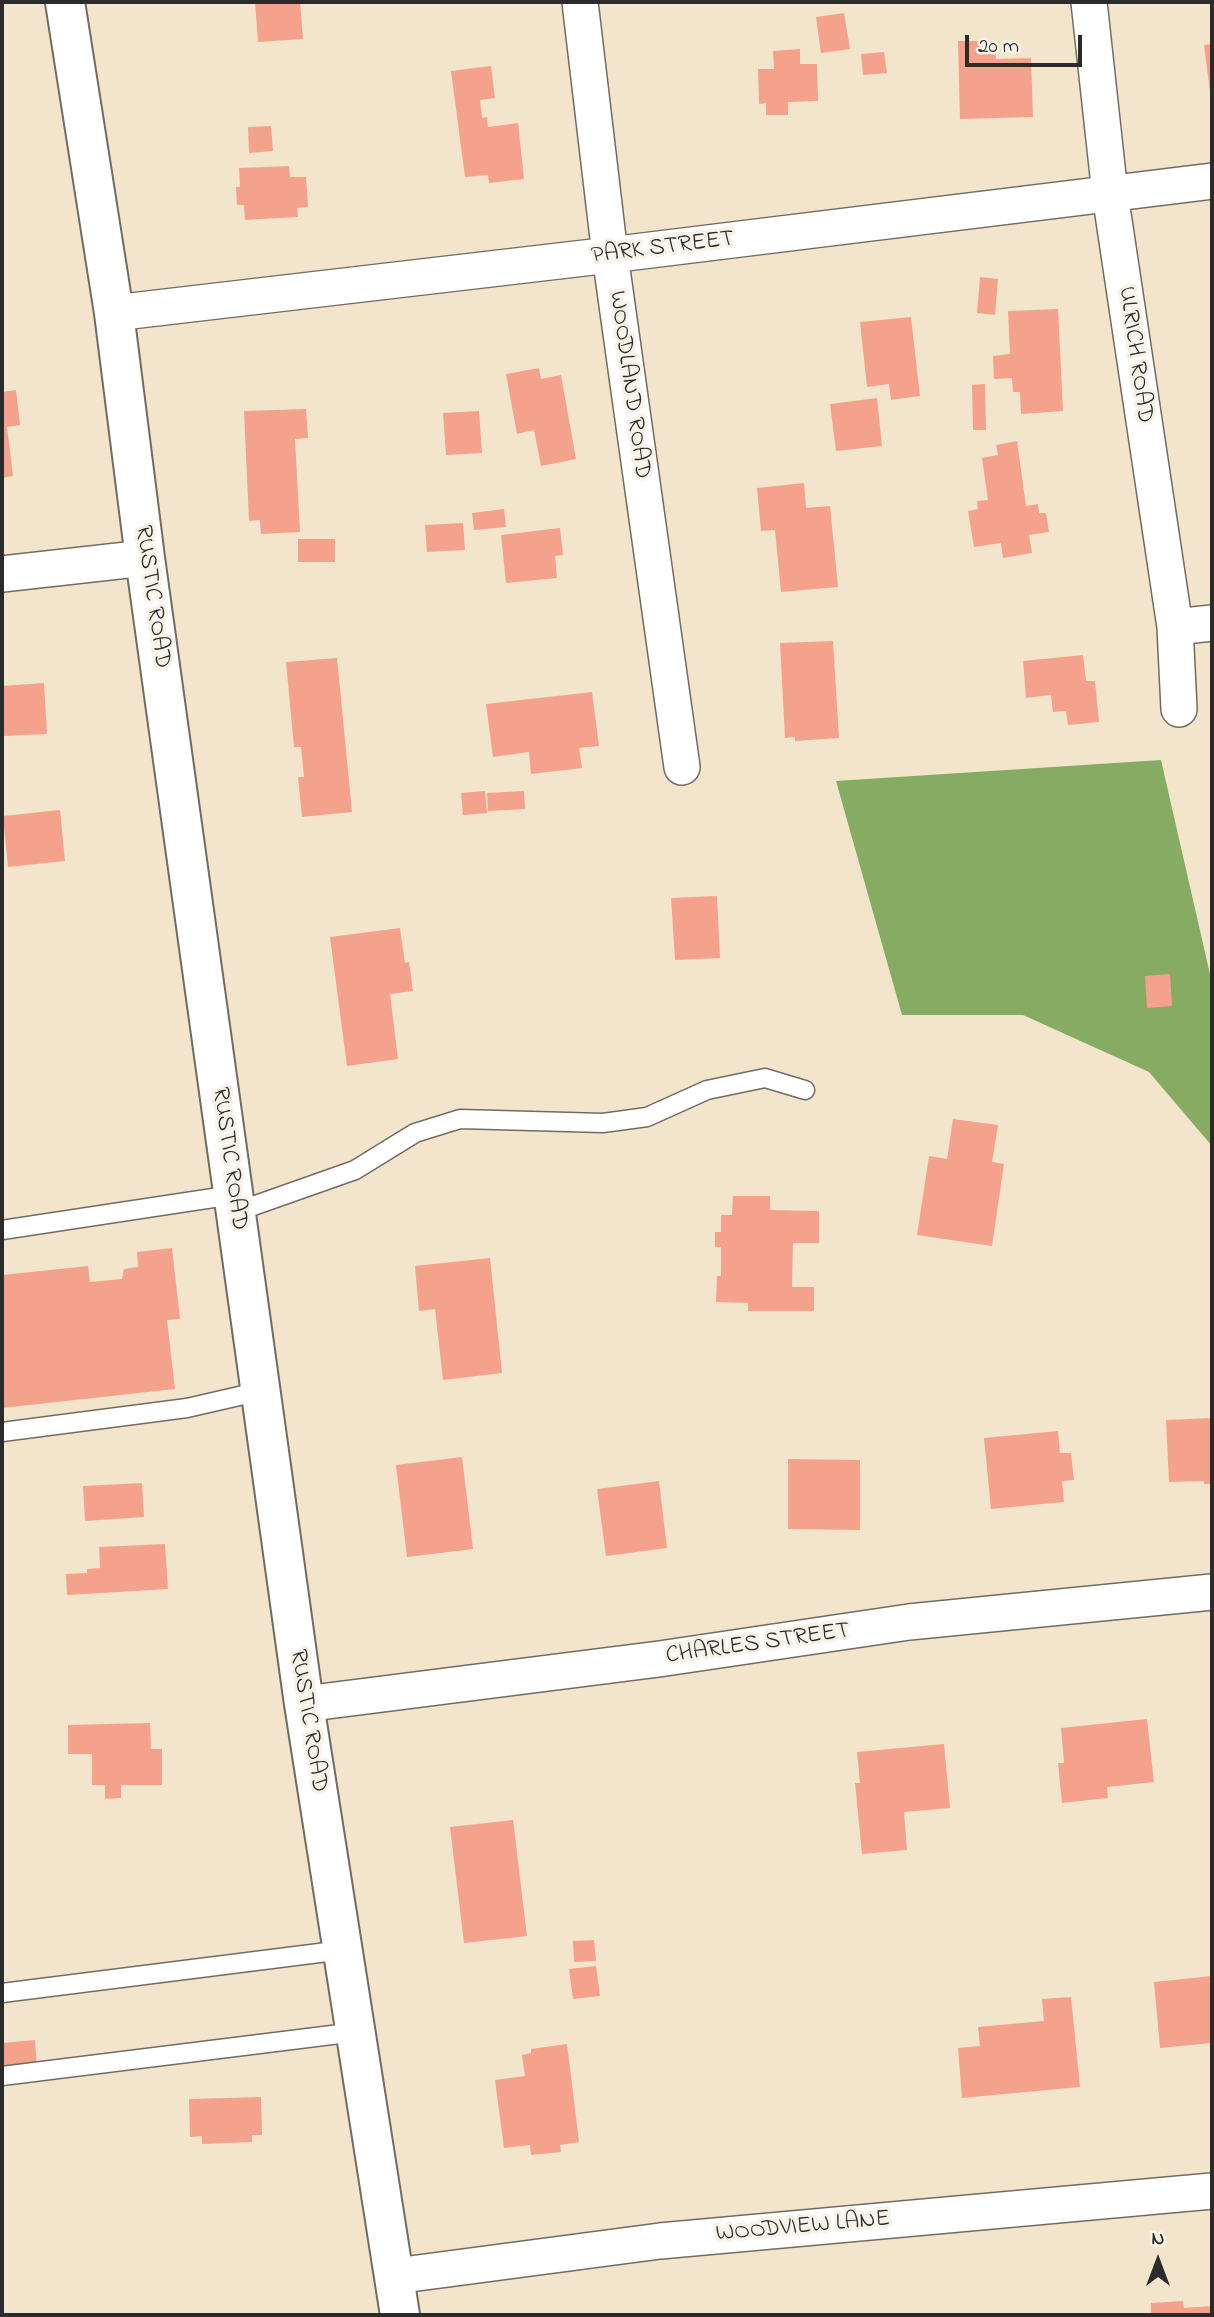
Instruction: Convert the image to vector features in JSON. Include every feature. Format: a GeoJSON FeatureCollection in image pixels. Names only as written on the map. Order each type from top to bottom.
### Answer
{"type":"FeatureCollection","features":[{"type":"Feature","properties":{"kind":"street","name":"RUSTIC ROAD"},"geometry":{"type":"LineString","coordinates":[[65,2],[114,313],[145,558],[304,1704],[400,2315]]}},
{"type":"Feature","properties":{"kind":"street","name":"WOODLAND ROAD"},"geometry":{"type":"LineString","coordinates":[[580,2],[610,255],[682,767]]}},
{"type":"Feature","properties":{"kind":"street","name":"ULRICH ROAD"},"geometry":{"type":"LineString","coordinates":[[1089,2],[1110,194],[1175,627],[1179,709]]}},
{"type":"Feature","properties":{"kind":"street","name":"PARK STREET"},"geometry":{"type":"LineString","coordinates":[[114,313],[1212,181]]}},
{"type":"Feature","properties":{"kind":"street"},"geometry":{"type":"LineString","coordinates":[[2,574],[145,558]]}},
{"type":"Feature","properties":{"kind":"street"},"geometry":{"type":"LineString","coordinates":[[1175,627],[1212,623]]}},
{"type":"Feature","properties":{"kind":"street","name":"CHARLES STREET"},"geometry":{"type":"LineString","coordinates":[[304,1704],[659,1659],[909,1622],[1212,1592]]}},
{"type":"Feature","properties":{"kind":"street","name":"WOODVIEW LANE"},"geometry":{"type":"LineString","coordinates":[[395,2276],[660,2241],[1212,2191]]}},
{"type":"Feature","properties":{"kind":"lane"},"geometry":{"type":"LineString","coordinates":[[2,1230],[234,1203],[355,1170],[415,1133],[460,1119],[603,1123],[647,1117],[707,1090],[765,1077],[805,1090]]}},
{"type":"Feature","properties":{"kind":"lane"},"geometry":{"type":"LineString","coordinates":[[2,1432],[187,1408],[261,1391]]}},
{"type":"Feature","properties":{"kind":"lane"},"geometry":{"type":"LineString","coordinates":[[2,1993],[343,1950]]}},
{"type":"Feature","properties":{"kind":"lane"},"geometry":{"type":"LineString","coordinates":[[2,2076],[356,2032]]}},
{"type":"Feature","properties":{"kind":"green space"},"geometry":{"type":"Polygon","coordinates":[[[1161,760],[1212,983],[1212,1146],[1149,1072],[1023,1015],[902,1015],[836,781],[1161,760]]]}},
{"type":"Feature","properties":{"kind":"building"},"geometry":{"type":"Polygon","coordinates":[[[255,2],[300,2],[303,39],[258,42],[255,2]]]}},
{"type":"Feature","properties":{"kind":"building"},"geometry":{"type":"Polygon","coordinates":[[[844,13],[850,49],[821,53],[816,17],[844,13]]]}},
{"type":"Feature","properties":{"kind":"building"},"geometry":{"type":"Polygon","coordinates":[[[958,41],[995,41],[996,59],[1031,58],[1033,117],[960,119],[958,41]]]}},
{"type":"Feature","properties":{"kind":"building"},"geometry":{"type":"Polygon","coordinates":[[[1212,44],[1212,92],[1210,92],[1204,45],[1212,44]]]}},
{"type":"Feature","properties":{"kind":"building"},"geometry":{"type":"Polygon","coordinates":[[[800,49],[800,64],[817,64],[818,101],[788,102],[788,115],[766,115],[766,103],[759,104],[758,69],[774,69],[773,51],[800,49]]]}},
{"type":"Feature","properties":{"kind":"building"},"geometry":{"type":"Polygon","coordinates":[[[884,52],[887,73],[863,75],[861,54],[884,52]]]}},
{"type":"Feature","properties":{"kind":"building"},"geometry":{"type":"Polygon","coordinates":[[[491,66],[495,98],[480,100],[482,118],[487,117],[488,127],[518,123],[524,179],[489,183],[488,175],[465,177],[451,71],[491,66]]]}},
{"type":"Feature","properties":{"kind":"building"},"geometry":{"type":"Polygon","coordinates":[[[271,126],[273,151],[249,153],[248,127],[271,126]]]}},
{"type":"Feature","properties":{"kind":"building"},"geometry":{"type":"Polygon","coordinates":[[[289,166],[290,177],[306,177],[308,207],[297,208],[298,217],[245,220],[244,205],[237,205],[239,168],[289,166]]]}},
{"type":"Feature","properties":{"kind":"building"},"geometry":{"type":"Polygon","coordinates":[[[980,277],[998,279],[995,315],[977,313],[980,277]]]}},
{"type":"Feature","properties":{"kind":"building"},"geometry":{"type":"Polygon","coordinates":[[[1058,309],[1063,411],[1021,414],[1020,392],[1013,392],[1012,378],[994,379],[993,356],[1010,354],[1008,311],[1058,309]]]}},
{"type":"Feature","properties":{"kind":"building"},"geometry":{"type":"Polygon","coordinates":[[[911,317],[920,396],[891,400],[889,384],[867,387],[860,322],[911,317]]]}},
{"type":"Feature","properties":{"kind":"building"},"geometry":{"type":"Polygon","coordinates":[[[539,368],[541,379],[561,375],[576,459],[541,466],[534,430],[517,434],[506,374],[539,368]]]}},
{"type":"Feature","properties":{"kind":"building"},"geometry":{"type":"Polygon","coordinates":[[[985,384],[986,430],[973,430],[972,385],[985,384]]]}},
{"type":"Feature","properties":{"kind":"building"},"geometry":{"type":"Polygon","coordinates":[[[16,390],[20,425],[7,427],[13,476],[2,478],[2,392],[16,390]]]}},
{"type":"Feature","properties":{"kind":"building"},"geometry":{"type":"Polygon","coordinates":[[[877,398],[882,446],[836,451],[830,404],[877,398]]]}},
{"type":"Feature","properties":{"kind":"building"},"geometry":{"type":"Polygon","coordinates":[[[306,409],[308,438],[295,439],[300,532],[261,534],[260,520],[249,521],[244,411],[306,409]]]}},
{"type":"Feature","properties":{"kind":"building"},"geometry":{"type":"Polygon","coordinates":[[[479,411],[482,453],[446,455],[443,413],[479,411]]]}},
{"type":"Feature","properties":{"kind":"building"},"geometry":{"type":"Polygon","coordinates":[[[1017,441],[1026,506],[1038,504],[1039,513],[1046,513],[1049,532],[1029,535],[1032,553],[1003,558],[1001,543],[974,547],[968,511],[978,509],[977,501],[988,500],[982,458],[998,455],[996,445],[1017,441]]]}},
{"type":"Feature","properties":{"kind":"building"},"geometry":{"type":"Polygon","coordinates":[[[804,483],[806,508],[830,506],[838,587],[781,592],[775,530],[761,531],[757,488],[804,483]]]}},
{"type":"Feature","properties":{"kind":"building"},"geometry":{"type":"Polygon","coordinates":[[[504,509],[506,527],[474,530],[472,513],[504,509]]]}},
{"type":"Feature","properties":{"kind":"building"},"geometry":{"type":"Polygon","coordinates":[[[463,523],[465,550],[427,552],[425,525],[463,523]]]}},
{"type":"Feature","properties":{"kind":"building"},"geometry":{"type":"Polygon","coordinates":[[[560,528],[563,555],[555,556],[557,578],[506,583],[501,535],[560,528]]]}},
{"type":"Feature","properties":{"kind":"building"},"geometry":{"type":"Polygon","coordinates":[[[298,539],[335,539],[335,562],[298,562],[298,539]]]}},
{"type":"Feature","properties":{"kind":"building"},"geometry":{"type":"Polygon","coordinates":[[[833,641],[839,738],[795,741],[795,737],[785,738],[780,643],[833,641]]]}},
{"type":"Feature","properties":{"kind":"building"},"geometry":{"type":"Polygon","coordinates":[[[1083,655],[1086,681],[1095,681],[1099,722],[1068,725],[1066,711],[1053,712],[1051,695],[1026,698],[1023,661],[1083,655]]]}},
{"type":"Feature","properties":{"kind":"building"},"geometry":{"type":"Polygon","coordinates":[[[337,658],[352,812],[302,817],[298,777],[304,777],[301,747],[294,747],[286,662],[337,658]]]}},
{"type":"Feature","properties":{"kind":"building"},"geometry":{"type":"Polygon","coordinates":[[[44,683],[47,734],[4,736],[2,686],[44,683]]]}},
{"type":"Feature","properties":{"kind":"building"},"geometry":{"type":"Polygon","coordinates":[[[592,692],[599,746],[579,748],[582,768],[531,774],[529,752],[493,757],[486,704],[592,692]]]}},
{"type":"Feature","properties":{"kind":"building"},"geometry":{"type":"Polygon","coordinates":[[[485,791],[487,813],[463,815],[461,793],[485,791]]]}},
{"type":"Feature","properties":{"kind":"building"},"geometry":{"type":"Polygon","coordinates":[[[524,791],[525,809],[488,811],[487,793],[524,791]]]}},
{"type":"Feature","properties":{"kind":"building"},"geometry":{"type":"Polygon","coordinates":[[[60,810],[65,861],[8,867],[3,816],[60,810]]]}},
{"type":"Feature","properties":{"kind":"building"},"geometry":{"type":"Polygon","coordinates":[[[717,896],[720,958],[675,960],[671,898],[717,896]]]}},
{"type":"Feature","properties":{"kind":"building"},"geometry":{"type":"Polygon","coordinates":[[[400,928],[405,963],[409,962],[413,991],[390,994],[398,1059],[347,1066],[330,937],[400,928]]]}},
{"type":"Feature","properties":{"kind":"building"},"geometry":{"type":"Polygon","coordinates":[[[1170,974],[1172,1006],[1147,1008],[1145,976],[1170,974]]]}},
{"type":"Feature","properties":{"kind":"building"},"geometry":{"type":"Polygon","coordinates":[[[953,1119],[998,1125],[992,1162],[1004,1164],[992,1246],[917,1235],[929,1156],[947,1159],[953,1119]]]}},
{"type":"Feature","properties":{"kind":"building"},"geometry":{"type":"Polygon","coordinates":[[[733,1196],[770,1196],[770,1210],[819,1211],[819,1243],[793,1243],[792,1287],[814,1287],[814,1311],[748,1311],[748,1303],[716,1302],[717,1276],[721,1276],[721,1247],[715,1247],[715,1232],[721,1232],[721,1215],[732,1215],[733,1196]]]}},
{"type":"Feature","properties":{"kind":"building"},"geometry":{"type":"Polygon","coordinates":[[[172,1248],[180,1319],[167,1320],[175,1389],[2,1408],[2,1275],[88,1266],[90,1282],[122,1279],[124,1269],[138,1267],[137,1252],[172,1248]]]}},
{"type":"Feature","properties":{"kind":"building"},"geometry":{"type":"Polygon","coordinates":[[[490,1258],[502,1373],[443,1380],[435,1309],[419,1311],[415,1266],[490,1258]]]}},
{"type":"Feature","properties":{"kind":"building"},"geometry":{"type":"Polygon","coordinates":[[[1212,1418],[1212,1484],[1204,1484],[1204,1481],[1169,1482],[1166,1420],[1212,1418]]]}},
{"type":"Feature","properties":{"kind":"building"},"geometry":{"type":"Polygon","coordinates":[[[1058,1431],[1060,1453],[1071,1453],[1074,1480],[1062,1481],[1064,1502],[991,1509],[984,1438],[1058,1431]]]}},
{"type":"Feature","properties":{"kind":"building"},"geometry":{"type":"Polygon","coordinates":[[[462,1457],[473,1549],[407,1557],[396,1465],[462,1457]]]}},
{"type":"Feature","properties":{"kind":"building"},"geometry":{"type":"Polygon","coordinates":[[[788,1459],[860,1460],[860,1530],[788,1529],[788,1459]]]}},
{"type":"Feature","properties":{"kind":"building"},"geometry":{"type":"Polygon","coordinates":[[[659,1481],[667,1548],[606,1556],[597,1489],[659,1481]]]}},
{"type":"Feature","properties":{"kind":"building"},"geometry":{"type":"Polygon","coordinates":[[[142,1483],[144,1517],[85,1521],[83,1486],[142,1483]]]}},
{"type":"Feature","properties":{"kind":"building"},"geometry":{"type":"Polygon","coordinates":[[[165,1544],[168,1589],[67,1595],[66,1574],[87,1573],[87,1569],[100,1568],[99,1547],[165,1544]]]}},
{"type":"Feature","properties":{"kind":"building"},"geometry":{"type":"Polygon","coordinates":[[[1147,1719],[1154,1782],[1107,1787],[1108,1798],[1062,1803],[1058,1763],[1064,1763],[1061,1728],[1147,1719]]]}},
{"type":"Feature","properties":{"kind":"building"},"geometry":{"type":"Polygon","coordinates":[[[150,1723],[151,1749],[162,1749],[162,1785],[121,1785],[121,1798],[105,1799],[105,1785],[92,1785],[92,1754],[68,1754],[68,1725],[150,1723]]]}},
{"type":"Feature","properties":{"kind":"building"},"geometry":{"type":"Polygon","coordinates":[[[944,1744],[950,1808],[904,1812],[907,1850],[862,1854],[855,1783],[860,1783],[857,1752],[944,1744]]]}},
{"type":"Feature","properties":{"kind":"building"},"geometry":{"type":"Polygon","coordinates":[[[513,1820],[527,1936],[464,1943],[450,1827],[513,1820]]]}},
{"type":"Feature","properties":{"kind":"building"},"geometry":{"type":"Polygon","coordinates":[[[594,1940],[596,1961],[574,1962],[573,1941],[594,1940]]]}},
{"type":"Feature","properties":{"kind":"building"},"geometry":{"type":"Polygon","coordinates":[[[596,1966],[600,1996],[573,1999],[569,1969],[596,1966]]]}},
{"type":"Feature","properties":{"kind":"building"},"geometry":{"type":"Polygon","coordinates":[[[1212,1976],[1212,2043],[1160,2048],[1154,1982],[1212,1976]]]}},
{"type":"Feature","properties":{"kind":"building"},"geometry":{"type":"Polygon","coordinates":[[[1071,1997],[1080,2087],[962,2098],[958,2048],[980,2046],[978,2027],[1044,2021],[1042,1999],[1071,1997]]]}},
{"type":"Feature","properties":{"kind":"building"},"geometry":{"type":"Polygon","coordinates":[[[35,2040],[37,2069],[2,2071],[2,2043],[35,2040]]]}},
{"type":"Feature","properties":{"kind":"building"},"geometry":{"type":"Polygon","coordinates":[[[567,2044],[579,2142],[560,2145],[561,2152],[531,2155],[530,2145],[504,2148],[495,2080],[525,2076],[522,2055],[531,2053],[531,2049],[567,2044]]]}},
{"type":"Feature","properties":{"kind":"building"},"geometry":{"type":"Polygon","coordinates":[[[261,2097],[262,2135],[252,2135],[252,2142],[202,2144],[202,2136],[190,2137],[189,2099],[261,2097]]]}},
{"type":"Feature","properties":{"kind":"building"},"geometry":{"type":"Polygon","coordinates":[[[1183,2301],[1184,2308],[1212,2306],[1212,2315],[1151,2315],[1151,2303],[1183,2301]]]}}]}
